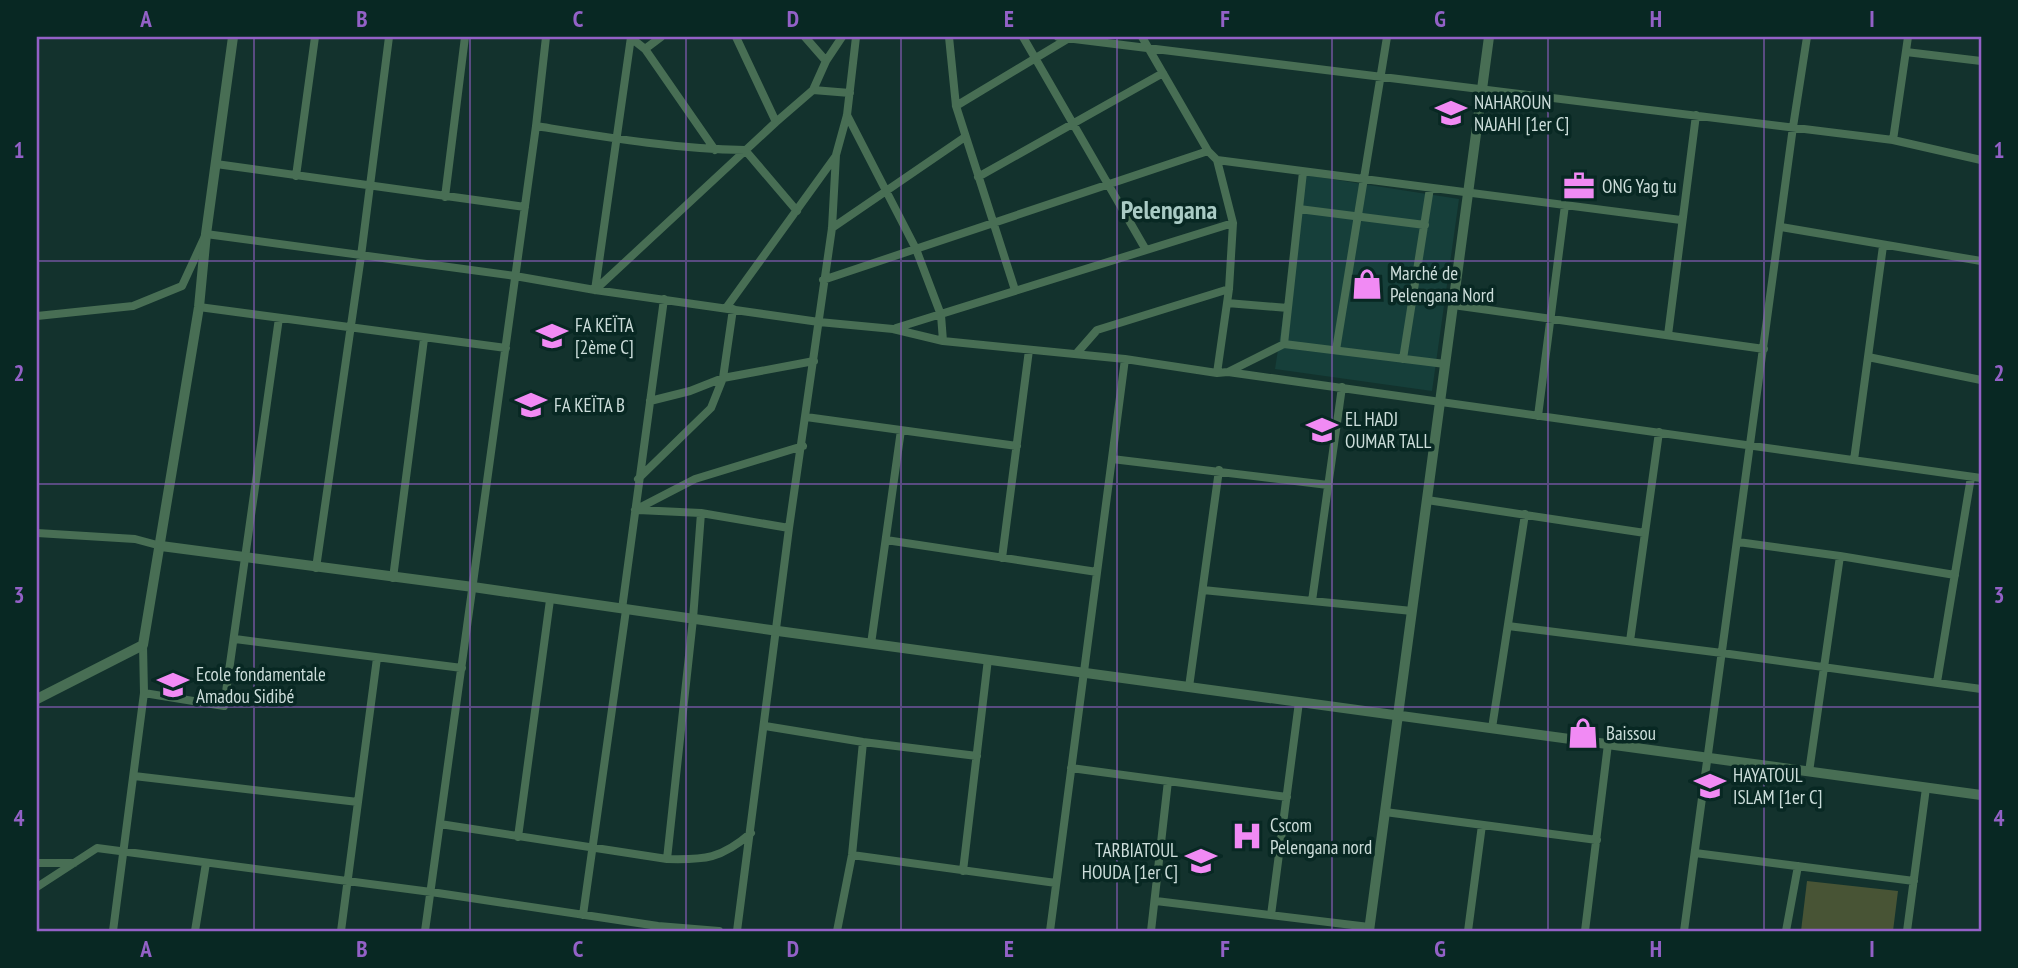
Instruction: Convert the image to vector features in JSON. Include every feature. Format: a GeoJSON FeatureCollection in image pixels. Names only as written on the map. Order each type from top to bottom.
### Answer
{"type":"FeatureCollection","features":[{"type":"Feature","properties":{"kind":"street"},"geometry":{"type":"LineString","coordinates":[[113,931],[144,693],[143,645],[199,307],[206,234],[233,37]]}},
{"type":"Feature","properties":{"kind":"street"},"geometry":{"type":"LineString","coordinates":[[296,176],[315,37]]}},
{"type":"Feature","properties":{"kind":"street"},"geometry":{"type":"LineString","coordinates":[[316,568],[351,329],[389,37]]}},
{"type":"Feature","properties":{"kind":"street"},"geometry":{"type":"LineString","coordinates":[[445,197],[465,37]]}},
{"type":"Feature","properties":{"kind":"street"},"geometry":{"type":"LineString","coordinates":[[425,931],[546,37]]}},
{"type":"Feature","properties":{"kind":"street"},"geometry":{"type":"LineString","coordinates":[[631,37],[645,48],[715,150]]}},
{"type":"Feature","properties":{"kind":"street"},"geometry":{"type":"LineString","coordinates":[[595,290],[631,37]]}},
{"type":"Feature","properties":{"kind":"street"},"geometry":{"type":"LineString","coordinates":[[645,48],[661,37]]}},
{"type":"Feature","properties":{"kind":"street"},"geometry":{"type":"LineString","coordinates":[[736,37],[776,122]]}},
{"type":"Feature","properties":{"kind":"street"},"geometry":{"type":"LineString","coordinates":[[805,37],[826,61]]}},
{"type":"Feature","properties":{"kind":"street"},"geometry":{"type":"LineString","coordinates":[[595,290],[813,90],[826,61],[842,37]]}},
{"type":"Feature","properties":{"kind":"street"},"geometry":{"type":"LineString","coordinates":[[737,931],[778,631],[789,528],[803,446],[832,228],[836,155],[847,115],[856,37]]}},
{"type":"Feature","properties":{"kind":"street"},"geometry":{"type":"LineString","coordinates":[[949,37],[956,106],[1015,290]]}},
{"type":"Feature","properties":{"kind":"street"},"geometry":{"type":"LineString","coordinates":[[1023,37],[1146,250]]}},
{"type":"Feature","properties":{"kind":"street"},"geometry":{"type":"LineString","coordinates":[[1058,37],[1893,139],[1981,160]]}},
{"type":"Feature","properties":{"kind":"street"},"geometry":{"type":"LineString","coordinates":[[1142,37],[1208,151],[1217,160],[1233,223],[1229,289],[1217,373]]}},
{"type":"Feature","properties":{"kind":"street"},"geometry":{"type":"LineString","coordinates":[[1336,351],[1387,37]]}},
{"type":"Feature","properties":{"kind":"street"},"geometry":{"type":"LineString","coordinates":[[1156,901],[1369,929],[1489,37]]}},
{"type":"Feature","properties":{"kind":"street"},"geometry":{"type":"LineString","coordinates":[[1684,931],[1805,37]]}},
{"type":"Feature","properties":{"kind":"street"},"geometry":{"type":"LineString","coordinates":[[1893,139],[1908,37]]}},
{"type":"Feature","properties":{"kind":"street"},"geometry":{"type":"LineString","coordinates":[[956,106],[1069,38]]}},
{"type":"Feature","properties":{"kind":"street"},"geometry":{"type":"LineString","coordinates":[[1906,52],[1981,61]]}},
{"type":"Feature","properties":{"kind":"street"},"geometry":{"type":"LineString","coordinates":[[978,177],[1163,73]]}},
{"type":"Feature","properties":{"kind":"street"},"geometry":{"type":"LineString","coordinates":[[813,90],[850,93]]}},
{"type":"Feature","properties":{"kind":"street"},"geometry":{"type":"LineString","coordinates":[[847,115],[916,249],[941,314],[943,341]]}},
{"type":"Feature","properties":{"kind":"street"},"geometry":{"type":"LineString","coordinates":[[1668,335],[1696,115]]}},
{"type":"Feature","properties":{"kind":"street"},"geometry":{"type":"LineString","coordinates":[[536,126],[617,139],[715,150],[745,150],[797,211]]}},
{"type":"Feature","properties":{"kind":"street"},"geometry":{"type":"LineString","coordinates":[[832,228],[965,137]]}},
{"type":"Feature","properties":{"kind":"street"},"geometry":{"type":"LineString","coordinates":[[823,280],[1208,151]]}},
{"type":"Feature","properties":{"kind":"street"},"geometry":{"type":"LineString","coordinates":[[638,480],[711,408],[723,378],[729,309],[836,155]]}},
{"type":"Feature","properties":{"kind":"street"},"geometry":{"type":"LineString","coordinates":[[1217,160],[1681,220]]}},
{"type":"Feature","properties":{"kind":"street"},"geometry":{"type":"LineString","coordinates":[[216,164],[525,206]]}},
{"type":"Feature","properties":{"kind":"street"},"geometry":{"type":"LineString","coordinates":[[1284,344],[1303,172]]}},
{"type":"Feature","properties":{"kind":"street"},"geometry":{"type":"LineString","coordinates":[[1403,359],[1430,188]]}},
{"type":"Feature","properties":{"kind":"street"},"geometry":{"type":"LineString","coordinates":[[1538,416],[1565,205]]}},
{"type":"Feature","properties":{"kind":"street"},"geometry":{"type":"LineString","coordinates":[[1298,209],[1425,225]]}},
{"type":"Feature","properties":{"kind":"street"},"geometry":{"type":"LineString","coordinates":[[893,329],[1233,223]]}},
{"type":"Feature","properties":{"kind":"street"},"geometry":{"type":"LineString","coordinates":[[1781,227],[1981,261]]}},
{"type":"Feature","properties":{"kind":"street"},"geometry":{"type":"LineString","coordinates":[[206,234],[515,276],[819,322],[893,329],[943,341],[1125,359],[1217,373],[1228,372],[1342,387],[1981,478]]}},
{"type":"Feature","properties":{"kind":"street"},"geometry":{"type":"LineString","coordinates":[[37,316],[133,306],[182,286],[206,234]]}},
{"type":"Feature","properties":{"kind":"street"},"geometry":{"type":"LineString","coordinates":[[1854,460],[1884,246]]}},
{"type":"Feature","properties":{"kind":"street"},"geometry":{"type":"LineString","coordinates":[[1076,354],[1097,330],[1229,289]]}},
{"type":"Feature","properties":{"kind":"street"},"geometry":{"type":"LineString","coordinates":[[583,915],[624,610],[638,480],[664,299]]}},
{"type":"Feature","properties":{"kind":"street"},"geometry":{"type":"LineString","coordinates":[[1227,303],[1288,308]]}},
{"type":"Feature","properties":{"kind":"street"},"geometry":{"type":"LineString","coordinates":[[1453,305],[1764,349]]}},
{"type":"Feature","properties":{"kind":"street"},"geometry":{"type":"LineString","coordinates":[[199,307],[506,348]]}},
{"type":"Feature","properties":{"kind":"street"},"geometry":{"type":"LineString","coordinates":[[144,693],[224,706],[279,318]]}},
{"type":"Feature","properties":{"kind":"street"},"geometry":{"type":"LineString","coordinates":[[393,578],[424,339]]}},
{"type":"Feature","properties":{"kind":"street"},"geometry":{"type":"LineString","coordinates":[[1228,372],[1284,344],[1445,364]]}},
{"type":"Feature","properties":{"kind":"street"},"geometry":{"type":"LineString","coordinates":[[1002,558],[1029,350]]}},
{"type":"Feature","properties":{"kind":"street"},"geometry":{"type":"LineString","coordinates":[[1868,357],[1981,378]]}},
{"type":"Feature","properties":{"kind":"street"},"geometry":{"type":"LineString","coordinates":[[1050,931],[1125,359]]}},
{"type":"Feature","properties":{"kind":"street"},"geometry":{"type":"LineString","coordinates":[[650,401],[690,391],[723,378],[814,362]]}},
{"type":"Feature","properties":{"kind":"street"},"geometry":{"type":"LineString","coordinates":[[1312,601],[1342,387]]}},
{"type":"Feature","properties":{"kind":"street"},"geometry":{"type":"LineString","coordinates":[[806,417],[1017,446]]}},
{"type":"Feature","properties":{"kind":"street"},"geometry":{"type":"LineString","coordinates":[[872,644],[901,430]]}},
{"type":"Feature","properties":{"kind":"street"},"geometry":{"type":"LineString","coordinates":[[1630,641],[1659,432]]}},
{"type":"Feature","properties":{"kind":"street"},"geometry":{"type":"LineString","coordinates":[[635,509],[695,479],[803,446]]}},
{"type":"Feature","properties":{"kind":"street"},"geometry":{"type":"LineString","coordinates":[[1112,459],[1328,485]]}},
{"type":"Feature","properties":{"kind":"street"},"geometry":{"type":"LineString","coordinates":[[1189,687],[1219,470]]}},
{"type":"Feature","properties":{"kind":"street"},"geometry":{"type":"LineString","coordinates":[[1937,682],[1971,477]]}},
{"type":"Feature","properties":{"kind":"street"},"geometry":{"type":"LineString","coordinates":[[1427,500],[1645,533]]}},
{"type":"Feature","properties":{"kind":"street"},"geometry":{"type":"LineString","coordinates":[[635,509],[701,513],[789,528]]}},
{"type":"Feature","properties":{"kind":"street"},"geometry":{"type":"LineString","coordinates":[[667,859],[694,619],[701,513]]}},
{"type":"Feature","properties":{"kind":"street"},"geometry":{"type":"LineString","coordinates":[[1492,728],[1525,514]]}},
{"type":"Feature","properties":{"kind":"street"},"geometry":{"type":"LineString","coordinates":[[37,533],[135,539],[161,546],[316,568],[473,587],[550,600],[1981,795]]}},
{"type":"Feature","properties":{"kind":"street"},"geometry":{"type":"LineString","coordinates":[[886,540],[1097,572]]}},
{"type":"Feature","properties":{"kind":"street"},"geometry":{"type":"LineString","coordinates":[[1738,542],[1955,575]]}},
{"type":"Feature","properties":{"kind":"street"},"geometry":{"type":"LineString","coordinates":[[1809,772],[1840,556]]}},
{"type":"Feature","properties":{"kind":"street"},"geometry":{"type":"LineString","coordinates":[[1203,590],[1412,611]]}},
{"type":"Feature","properties":{"kind":"street"},"geometry":{"type":"LineString","coordinates":[[518,837],[550,600]]}},
{"type":"Feature","properties":{"kind":"street"},"geometry":{"type":"LineString","coordinates":[[1508,626],[1981,689]]}},
{"type":"Feature","properties":{"kind":"street"},"geometry":{"type":"LineString","coordinates":[[235,639],[462,667]]}},
{"type":"Feature","properties":{"kind":"street"},"geometry":{"type":"LineString","coordinates":[[37,699],[143,645]]}},
{"type":"Feature","properties":{"kind":"street"},"geometry":{"type":"LineString","coordinates":[[341,931],[377,658]]}},
{"type":"Feature","properties":{"kind":"street"},"geometry":{"type":"LineString","coordinates":[[963,871],[988,660]]}},
{"type":"Feature","properties":{"kind":"street"},"geometry":{"type":"LineString","coordinates":[[1271,915],[1299,702]]}},
{"type":"Feature","properties":{"kind":"street"},"geometry":{"type":"LineString","coordinates":[[765,726],[863,742],[977,756]]}},
{"type":"Feature","properties":{"kind":"street"},"geometry":{"type":"LineString","coordinates":[[837,931],[852,855],[863,742]]}},
{"type":"Feature","properties":{"kind":"street"},"geometry":{"type":"LineString","coordinates":[[1585,931],[1608,744]]}},
{"type":"Feature","properties":{"kind":"street"},"geometry":{"type":"LineString","coordinates":[[1071,768],[1287,797]]}},
{"type":"Feature","properties":{"kind":"street"},"geometry":{"type":"LineString","coordinates":[[134,776],[358,802]]}},
{"type":"Feature","properties":{"kind":"street"},"geometry":{"type":"LineString","coordinates":[[1151,931],[1168,781]]}},
{"type":"Feature","properties":{"kind":"street"},"geometry":{"type":"LineString","coordinates":[[1907,931],[1926,788]]}},
{"type":"Feature","properties":{"kind":"street"},"geometry":{"type":"LineString","coordinates":[[1385,812],[1597,840]]}},
{"type":"Feature","properties":{"kind":"street"},"geometry":{"type":"LineString","coordinates":[[440,824],[667,859],[696,860],[715,857],[731,850],[751,833]]}},
{"type":"Feature","properties":{"kind":"street"},"geometry":{"type":"LineString","coordinates":[[1468,931],[1482,825]]}},
{"type":"Feature","properties":{"kind":"street"},"geometry":{"type":"LineString","coordinates":[[37,887],[97,848],[431,892],[657,929],[719,931]]}},
{"type":"Feature","properties":{"kind":"street"},"geometry":{"type":"LineString","coordinates":[[1695,853],[1914,881]]}},
{"type":"Feature","properties":{"kind":"street"},"geometry":{"type":"LineString","coordinates":[[852,855],[1056,883]]}},
{"type":"Feature","properties":{"kind":"street"},"geometry":{"type":"LineString","coordinates":[[37,863],[74,863]]}},
{"type":"Feature","properties":{"kind":"street"},"geometry":{"type":"LineString","coordinates":[[195,931],[206,863]]}},
{"type":"Feature","properties":{"kind":"street"},"geometry":{"type":"LineString","coordinates":[[1786,931],[1798,866]]}},
{"type":"Feature","properties":{"kind":"shaded area","name":"Marché de Pelengana Nord"},"geometry":{"type":"Polygon","coordinates":[[[1305,175],[1459,199],[1432,391],[1275,369],[1305,175]]]}},
{"type":"Feature","properties":{"kind":"green space"},"geometry":{"type":"Polygon","coordinates":[[[1807,881],[1898,891],[1893,931],[1801,931],[1807,881]]]}},
{"type":"Feature","properties":{"kind":"place","name":"NAHAROUN NAJAHI [1er C]"},"geometry":{"type":"Point","coordinates":[1451,113]}},
{"type":"Feature","properties":{"kind":"place","name":"ONG Yag tu"},"geometry":{"type":"Point","coordinates":[1579,186]}},
{"type":"Feature","properties":{"kind":"place","name":"Marché de Pelengana Nord"},"geometry":{"type":"Point","coordinates":[1367,284]}},
{"type":"Feature","properties":{"kind":"place","name":"FA KEÏTA [2ème C]"},"geometry":{"type":"Point","coordinates":[552,336]}},
{"type":"Feature","properties":{"kind":"place","name":"FA KEÏTA B"},"geometry":{"type":"Point","coordinates":[531,405]}},
{"type":"Feature","properties":{"kind":"place","name":"EL HADJ OUMAR TALL"},"geometry":{"type":"Point","coordinates":[1322,430]}},
{"type":"Feature","properties":{"kind":"place","name":"Ecole fondamentale Amadou Sidibé"},"geometry":{"type":"Point","coordinates":[173,685]}},
{"type":"Feature","properties":{"kind":"place","name":"Baissou"},"geometry":{"type":"Point","coordinates":[1583,733]}},
{"type":"Feature","properties":{"kind":"place","name":"HAYATOUL ISLAM [1er C]"},"geometry":{"type":"Point","coordinates":[1710,786]}},
{"type":"Feature","properties":{"kind":"place","name":"Cscom Pelengana nord"},"geometry":{"type":"Point","coordinates":[1247,836]}},
{"type":"Feature","properties":{"kind":"place","name":"TARBIATOUL HOUDA [1er C]"},"geometry":{"type":"Point","coordinates":[1201,861]}},
{"type":"Feature","properties":{"kind":"district","name":"Pelengana"},"geometry":{"type":"Point","coordinates":[1169,209]}}]}
